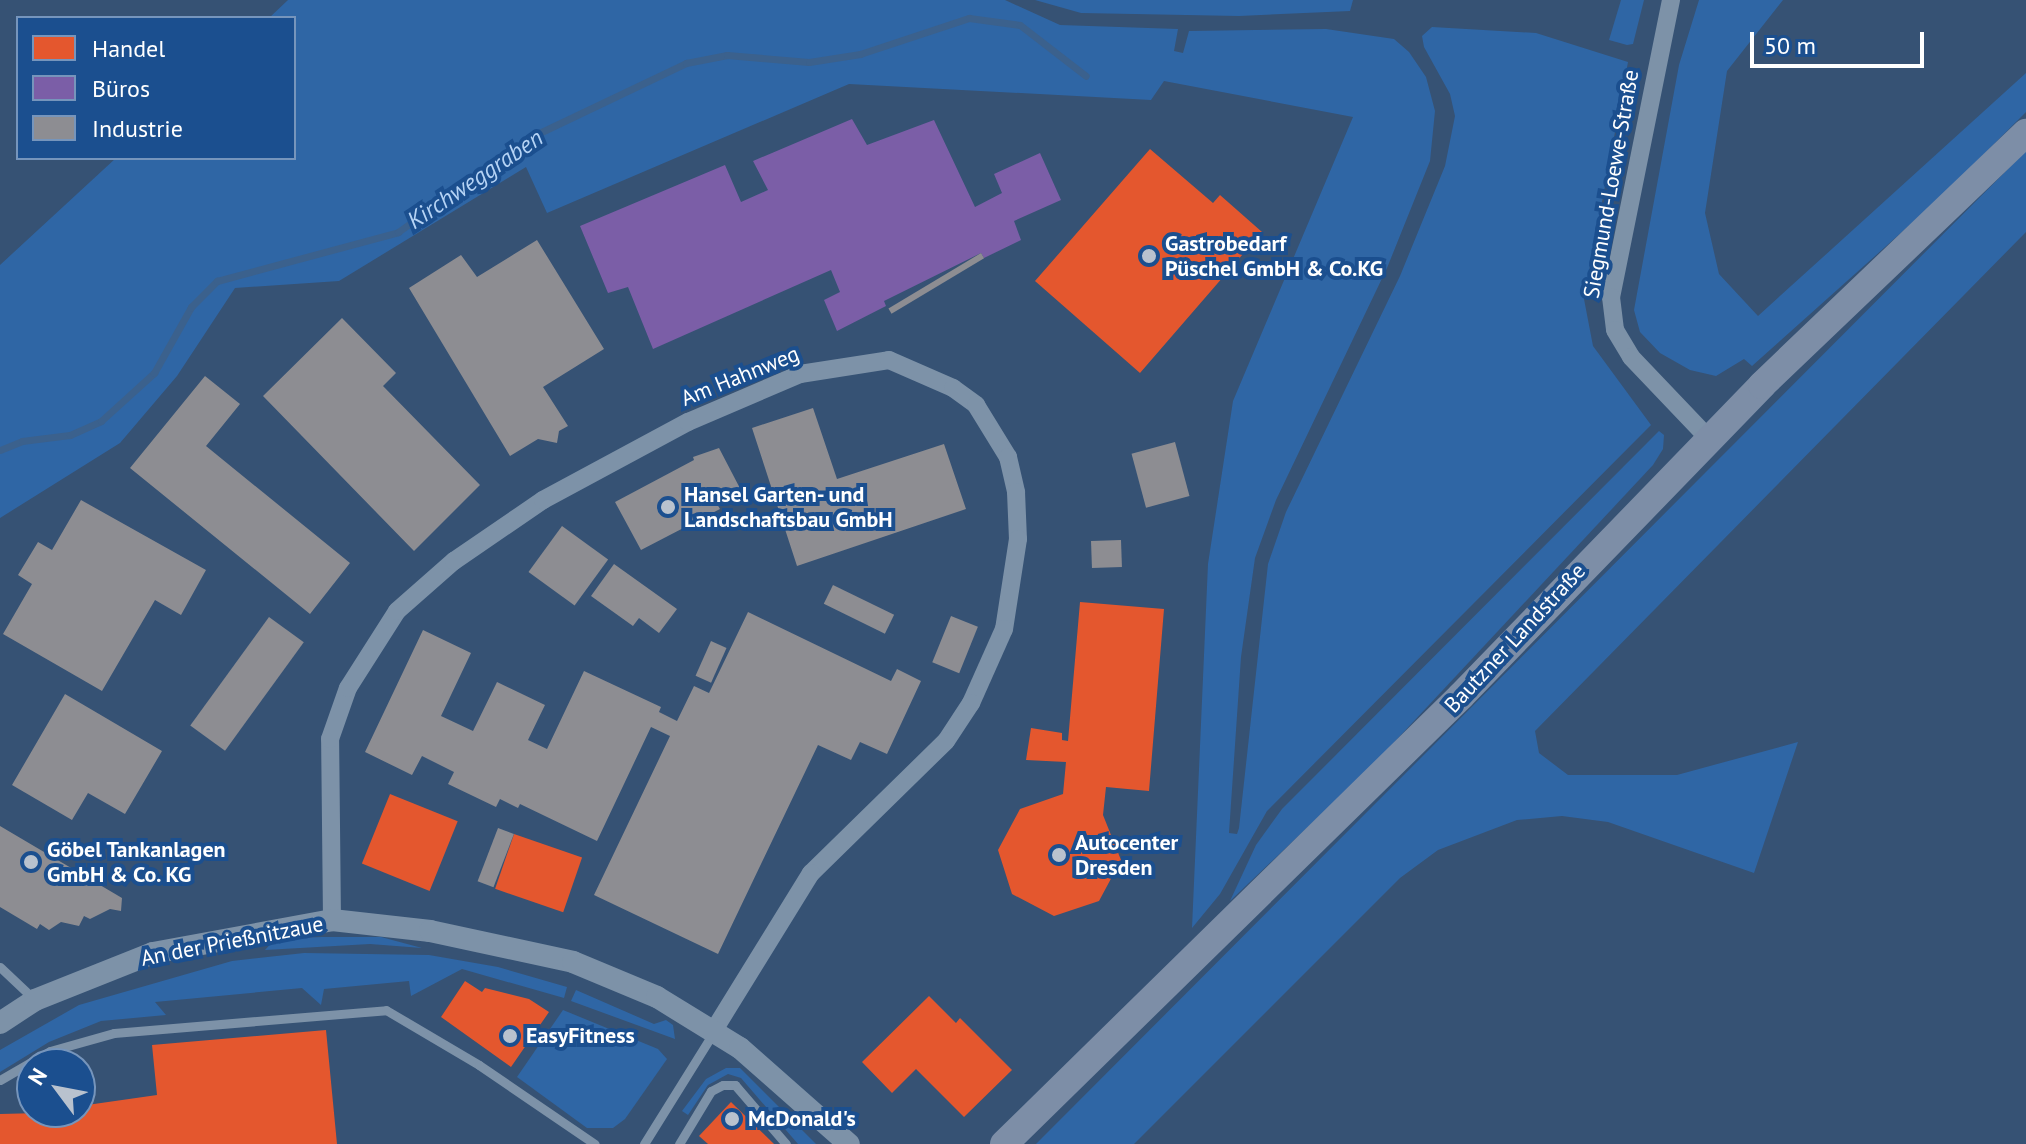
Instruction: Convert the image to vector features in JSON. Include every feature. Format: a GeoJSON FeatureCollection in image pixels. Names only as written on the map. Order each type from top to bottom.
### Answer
{"type":"FeatureCollection","features":[{"type":"Feature","properties":{"kind":"main road","name":"Bautzner Landstraße"},"geometry":{"type":"LineString","coordinates":[[1004,1144],[1450,707],[1709,439],[2026,133]]}},
{"type":"Feature","properties":{"kind":"street","name":"Siegmund-Loewe-Straße"},"geometry":{"type":"LineString","coordinates":[[1671,0],[1611,297],[1615,330],[1631,357],[1709,439]]}},
{"type":"Feature","properties":{"kind":"street","name":"Am Hahnweg"},"geometry":{"type":"LineString","coordinates":[[332,920],[330,739],[348,688],[397,611],[454,561],[543,500],[676,428],[800,374],[889,360],[922,372],[976,405],[1008,457],[1016,492],[1018,539],[1004,629],[971,703],[946,741],[811,873],[714,1030]]}},
{"type":"Feature","properties":{"kind":"street","name":"An der Prießnitzaue"},"geometry":{"type":"LineString","coordinates":[[0,1023],[35,1000],[153,953],[332,920],[430,931],[573,962],[657,997],[714,1030],[849,1144]]}},
{"type":"Feature","properties":{"kind":"lane"},"geometry":{"type":"LineString","coordinates":[[0,967],[35,1000]]}},
{"type":"Feature","properties":{"kind":"lane"},"geometry":{"type":"LineString","coordinates":[[0,1080],[50,1051],[114,1033],[386,1010],[466,1056],[595,1144]]}},
{"type":"Feature","properties":{"kind":"lane"},"geometry":{"type":"LineString","coordinates":[[644,1144],[714,1030]]}},
{"type":"Feature","properties":{"kind":"lane"},"geometry":{"type":"LineString","coordinates":[[679,1144],[711,1091],[735,1085],[786,1144]]}},
{"type":"Feature","properties":{"kind":"shaded area"},"geometry":{"type":"Polygon","coordinates":[[[288,0],[1005,0],[1060,25],[1178,29],[1174,51],[1183,53],[1189,31],[1326,29],[1394,39],[1409,52],[1426,77],[1435,111],[1430,161],[1387,268],[1276,500],[1255,558],[1241,657],[1229,833],[1237,834],[1239,828],[1268,564],[1286,512],[1400,276],[1445,166],[1455,116],[1450,94],[1424,47],[1422,36],[1432,27],[1536,33],[1628,62],[1584,299],[1593,346],[1651,425],[1267,811],[1220,894],[1192,928],[1208,564],[1233,401],[1353,117],[1164,81],[1151,100],[849,84],[547,213],[526,167],[339,281],[235,288],[177,376],[120,443],[0,518],[0,265],[114,160],[296,160],[296,16],[271,16],[288,0]]]}},
{"type":"Feature","properties":{"kind":"shaded area"},"geometry":{"type":"Polygon","coordinates":[[[1035,0],[1353,0],[1350,11],[1239,16],[1081,13],[1035,0]]]}},
{"type":"Feature","properties":{"kind":"shaded area"},"geometry":{"type":"Polygon","coordinates":[[[1621,0],[1644,0],[1633,44],[1609,40],[1621,0]]]}},
{"type":"Feature","properties":{"kind":"shaded area"},"geometry":{"type":"Polygon","coordinates":[[[1699,0],[1783,0],[1727,71],[1705,213],[1719,274],[1758,316],[2026,73],[2026,112],[1941,197],[1752,366],[1744,359],[1716,376],[1690,370],[1660,353],[1640,332],[1634,310],[1679,65],[1699,0]]]}},
{"type":"Feature","properties":{"kind":"shaded area"},"geometry":{"type":"Polygon","coordinates":[[[2026,151],[2026,232],[1535,731],[1539,753],[1568,775],[1677,775],[1798,742],[1754,873],[1608,822],[1562,816],[1517,820],[1438,850],[1400,878],[1134,1144],[1036,1144],[2026,151]]]}},
{"type":"Feature","properties":{"kind":"shaded area"},"geometry":{"type":"Polygon","coordinates":[[[1659,431],[1664,435],[1663,449],[1653,465],[1372,766],[1230,901],[1256,845],[1282,809],[1659,431]]]}},
{"type":"Feature","properties":{"kind":"shaded area"},"geometry":{"type":"Polygon","coordinates":[[[381,937],[422,948],[370,944],[265,950],[275,939],[381,937]]]}},
{"type":"Feature","properties":{"kind":"shaded area"},"geometry":{"type":"Polygon","coordinates":[[[304,953],[429,955],[498,967],[567,987],[564,998],[462,969],[411,996],[409,981],[324,989],[321,1005],[302,988],[155,1002],[166,1015],[101,1021],[39,1048],[16,1048],[16,1062],[0,1072],[0,1050],[79,1005],[232,961],[304,953]]]}},
{"type":"Feature","properties":{"kind":"shaded area"},"geometry":{"type":"Polygon","coordinates":[[[576,990],[654,1024],[666,1020],[673,1025],[675,1039],[571,1001],[576,990]]]}},
{"type":"Feature","properties":{"kind":"shaded area"},"geometry":{"type":"Polygon","coordinates":[[[563,1010],[658,1049],[667,1059],[625,1119],[613,1128],[587,1128],[517,1077],[563,1010]]]}},
{"type":"Feature","properties":{"kind":"shaded area"},"geometry":{"type":"Polygon","coordinates":[[[726,1068],[740,1068],[816,1144],[798,1144],[741,1078],[728,1074],[708,1085],[688,1115],[682,1111],[706,1079],[726,1068]]]}},
{"type":"Feature","properties":{"kind":"building: Handel","name":"Gastrobedarf Püschel GmbH & Co.KG"},"geometry":{"type":"Polygon","coordinates":[[[1150,149],[1213,203],[1220,195],[1262,232],[1140,373],[1035,281],[1150,149]]]}},
{"type":"Feature","properties":{"kind":"building: Handel"},"geometry":{"type":"Polygon","coordinates":[[[1080,602],[1164,609],[1149,791],[1106,787],[1103,815],[1121,860],[1099,901],[1054,916],[1012,894],[998,850],[1020,809],[1063,794],[1066,762],[1026,760],[1031,728],[1062,733],[1062,740],[1068,741],[1080,602]]]}},
{"type":"Feature","properties":{"kind":"building: Handel"},"geometry":{"type":"Polygon","coordinates":[[[390,794],[458,821],[430,891],[362,864],[390,794]]]}},
{"type":"Feature","properties":{"kind":"building: Handel"},"geometry":{"type":"Polygon","coordinates":[[[514,834],[582,857],[563,912],[495,889],[514,834]]]}},
{"type":"Feature","properties":{"kind":"building: Handel"},"geometry":{"type":"Polygon","coordinates":[[[465,981],[482,992],[485,988],[529,999],[549,1012],[511,1067],[441,1017],[465,981]]]}},
{"type":"Feature","properties":{"kind":"building: Handel"},"geometry":{"type":"Polygon","coordinates":[[[929,996],[956,1023],[960,1018],[1012,1070],[964,1117],[916,1069],[892,1093],[862,1062],[929,996]]]}},
{"type":"Feature","properties":{"kind":"building: Handel"},"geometry":{"type":"Polygon","coordinates":[[[326,1030],[337,1144],[0,1144],[0,1114],[16,1114],[16,1128],[96,1128],[96,1104],[157,1095],[152,1045],[326,1030]]]}},
{"type":"Feature","properties":{"kind":"building: Handel","name":"McDonald's"},"geometry":{"type":"Polygon","coordinates":[[[731,1102],[774,1144],[708,1144],[699,1136],[731,1102]]]}},
{"type":"Feature","properties":{"kind":"building: Büros"},"geometry":{"type":"Polygon","coordinates":[[[852,119],[867,145],[934,120],[975,207],[1002,193],[994,174],[1040,153],[1061,200],[1014,221],[1021,240],[984,258],[981,253],[884,301],[886,306],[837,331],[824,300],[840,292],[831,270],[653,349],[628,287],[608,293],[580,226],[725,165],[741,202],[768,190],[753,161],[852,119]]]}},
{"type":"Feature","properties":{"kind":"building: Industrie"},"geometry":{"type":"Polygon","coordinates":[[[537,240],[604,349],[543,387],[568,426],[559,431],[557,443],[538,439],[510,456],[409,288],[461,255],[477,277],[537,240]]]}},
{"type":"Feature","properties":{"kind":"building: Industrie"},"geometry":{"type":"Polygon","coordinates":[[[981,253],[984,258],[892,314],[888,309],[981,253]]]}},
{"type":"Feature","properties":{"kind":"building: Industrie"},"geometry":{"type":"Polygon","coordinates":[[[342,318],[396,373],[383,386],[480,485],[414,551],[263,396],[342,318]]]}},
{"type":"Feature","properties":{"kind":"building: Industrie"},"geometry":{"type":"Polygon","coordinates":[[[205,376],[240,404],[206,446],[350,563],[310,614],[130,468],[205,376]]]}},
{"type":"Feature","properties":{"kind":"building: Industrie"},"geometry":{"type":"Polygon","coordinates":[[[813,408],[837,479],[944,444],[966,509],[797,566],[752,428],[813,408]]]}},
{"type":"Feature","properties":{"kind":"building: Industrie"},"geometry":{"type":"Polygon","coordinates":[[[1175,442],[1189,496],[1146,508],[1132,454],[1175,442]]]}},
{"type":"Feature","properties":{"kind":"building: Industrie","name":"Hansel Garten- und Landschaftsbau GmbH"},"geometry":{"type":"Polygon","coordinates":[[[719,448],[744,496],[717,504],[720,509],[641,550],[615,502],[694,460],[693,457],[719,448]]]}},
{"type":"Feature","properties":{"kind":"building: Industrie"},"geometry":{"type":"Polygon","coordinates":[[[81,500],[206,570],[181,615],[155,600],[102,691],[3,634],[32,584],[18,575],[38,542],[52,550],[81,500]]]}},
{"type":"Feature","properties":{"kind":"building: Industrie"},"geometry":{"type":"Polygon","coordinates":[[[562,526],[608,560],[575,606],[528,572],[562,526]]]}},
{"type":"Feature","properties":{"kind":"building: Industrie"},"geometry":{"type":"Polygon","coordinates":[[[1121,540],[1122,567],[1092,568],[1091,541],[1121,540]]]}},
{"type":"Feature","properties":{"kind":"building: Industrie"},"geometry":{"type":"Polygon","coordinates":[[[614,564],[677,609],[659,633],[639,618],[633,626],[591,596],[614,564]]]}},
{"type":"Feature","properties":{"kind":"building: Industrie"},"geometry":{"type":"Polygon","coordinates":[[[833,585],[894,615],[885,634],[824,604],[833,585]]]}},
{"type":"Feature","properties":{"kind":"building: Industrie"},"geometry":{"type":"Polygon","coordinates":[[[748,612],[891,681],[897,669],[921,681],[887,754],[860,742],[851,760],[818,745],[718,954],[594,895],[670,736],[651,727],[597,841],[520,804],[518,808],[500,799],[496,807],[448,784],[454,772],[422,756],[412,775],[365,752],[423,630],[471,653],[441,716],[473,731],[497,682],[545,705],[528,740],[547,749],[584,671],[661,707],[659,712],[677,721],[694,686],[709,693],[748,612]]]}},
{"type":"Feature","properties":{"kind":"building: Industrie"},"geometry":{"type":"Polygon","coordinates":[[[951,616],[978,627],[959,673],[932,662],[951,616]]]}},
{"type":"Feature","properties":{"kind":"building: Industrie"},"geometry":{"type":"Polygon","coordinates":[[[269,617],[304,642],[225,751],[190,725],[269,617]]]}},
{"type":"Feature","properties":{"kind":"building: Industrie"},"geometry":{"type":"Polygon","coordinates":[[[711,641],[727,648],[711,683],[696,676],[711,641]]]}},
{"type":"Feature","properties":{"kind":"building: Industrie"},"geometry":{"type":"Polygon","coordinates":[[[65,694],[162,751],[125,814],[88,793],[72,820],[12,785],[65,694]]]}},
{"type":"Feature","properties":{"kind":"building: Industrie","name":"Göbel Tankanlagen GmbH & Co. KG"},"geometry":{"type":"Polygon","coordinates":[[[0,826],[122,898],[121,911],[110,909],[90,919],[84,916],[79,926],[61,922],[49,930],[40,924],[37,929],[0,907],[0,826]]]}},
{"type":"Feature","properties":{"kind":"building: Industrie"},"geometry":{"type":"Polygon","coordinates":[[[498,828],[514,834],[493,887],[478,881],[498,828]]]}},
{"type":"Feature","properties":{"kind":"waterway","name":"Kirchweggraben"},"geometry":{"type":"LineString","coordinates":[[0,450],[22,441],[70,435],[101,421],[154,373],[191,307],[217,281],[398,232],[533,136],[686,63],[727,55],[809,62],[860,54],[969,18],[1020,25],[1086,76]]}},
{"type":"Feature","properties":{"kind":"place","name":"Gastrobedarf Püschel GmbH & Co.KG"},"geometry":{"type":"Point","coordinates":[1149,256]}},
{"type":"Feature","properties":{"kind":"place","name":"Hansel Garten- und Landschaftsbau GmbH"},"geometry":{"type":"Point","coordinates":[668,507]}},
{"type":"Feature","properties":{"kind":"place","name":"Autocenter Dresden"},"geometry":{"type":"Point","coordinates":[1059,855]}},
{"type":"Feature","properties":{"kind":"place","name":"Göbel Tankanlagen GmbH & Co. KG"},"geometry":{"type":"Point","coordinates":[31,862]}},
{"type":"Feature","properties":{"kind":"place","name":"EasyFitness"},"geometry":{"type":"Point","coordinates":[510,1036]}},
{"type":"Feature","properties":{"kind":"place","name":"McDonald's"},"geometry":{"type":"Point","coordinates":[732,1119]}}]}
